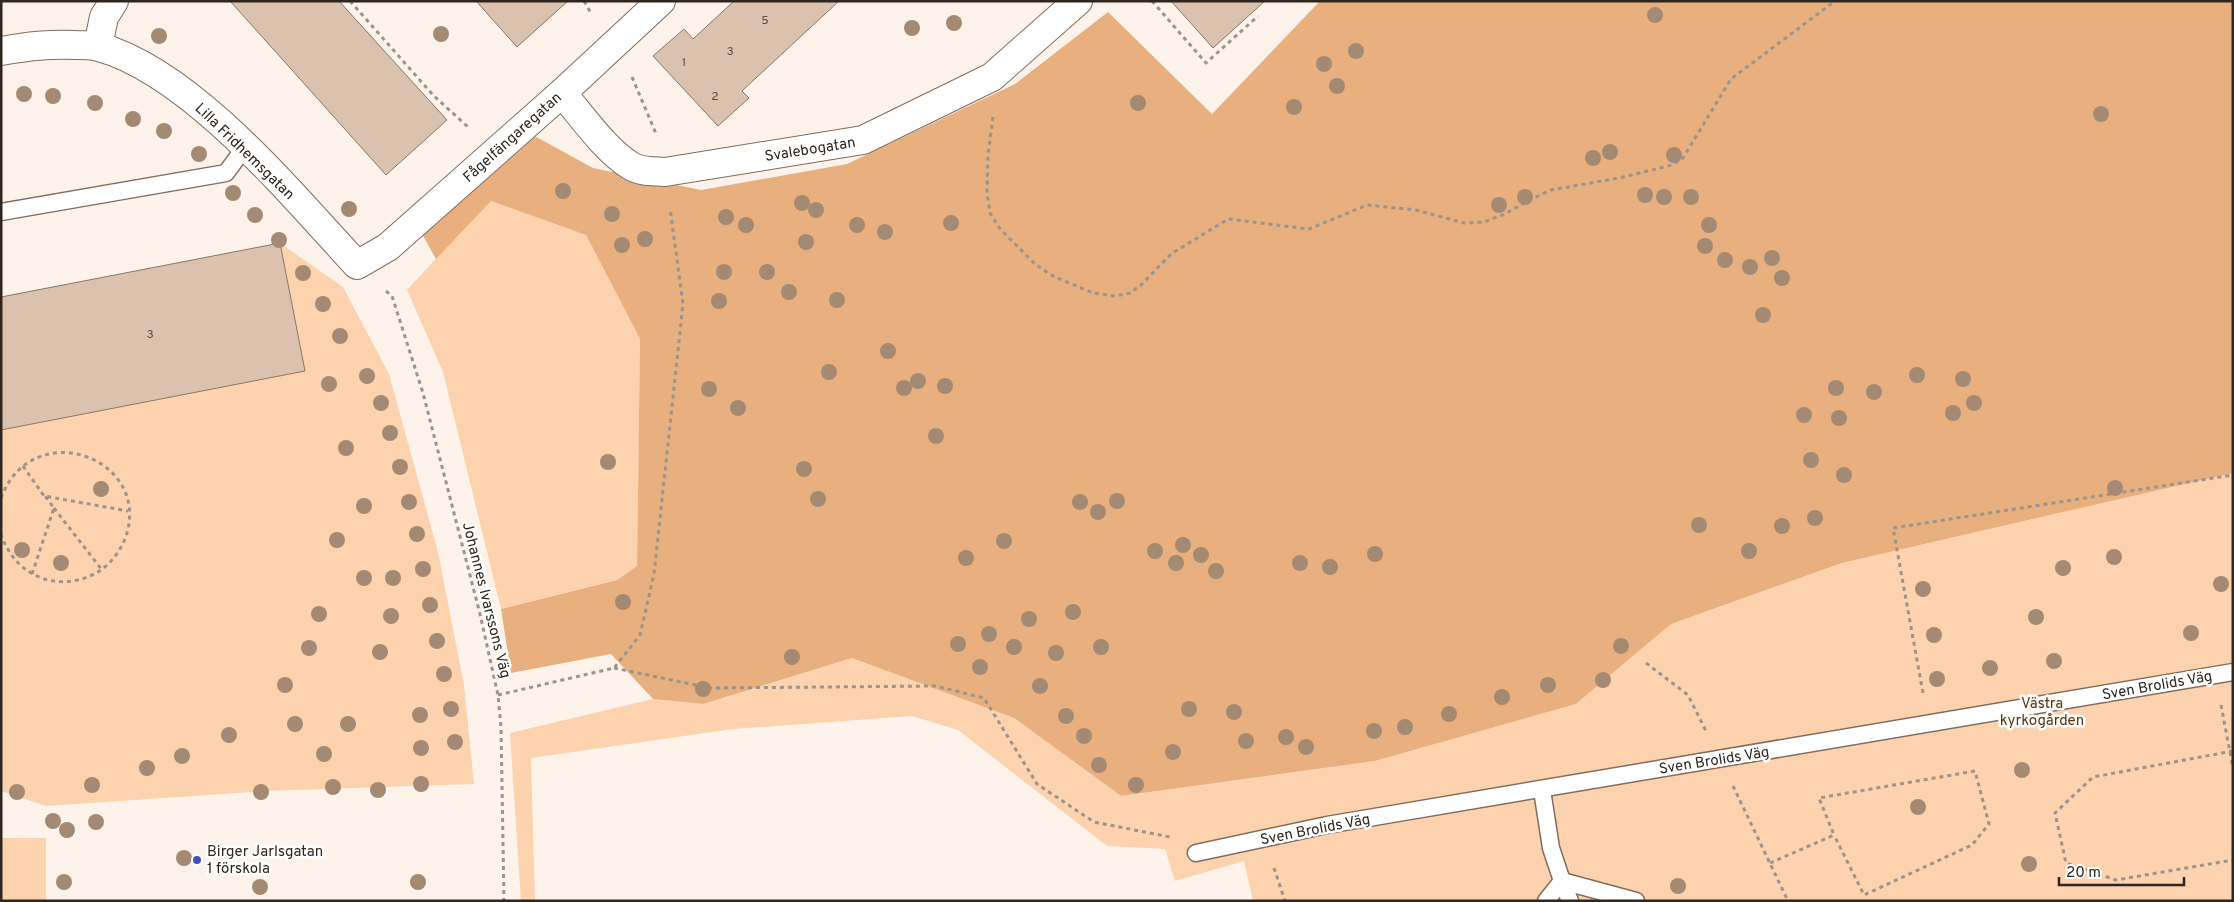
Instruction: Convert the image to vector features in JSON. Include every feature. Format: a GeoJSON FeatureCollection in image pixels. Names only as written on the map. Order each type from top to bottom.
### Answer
{"type":"FeatureCollection","features":[{"type":"Feature","properties":{"kind":"street"},"geometry":{"type":"LineString","coordinates":[[98,46],[104,17],[114,1]]}},
{"type":"Feature","properties":{"kind":"street","name":"Fågelfängaregatan"},"geometry":{"type":"LineString","coordinates":[[357,265],[388,247],[562,93],[661,1]]}},
{"type":"Feature","properties":{"kind":"street","name":"Svalebogatan"},"geometry":{"type":"LineString","coordinates":[[562,93],[611,149],[632,167],[648,171],[665,172],[863,140],[992,77],[1078,1]]}},
{"type":"Feature","properties":{"kind":"street","name":"Lilla Fridhemsgatan"},"geometry":{"type":"LineString","coordinates":[[1,51],[47,44],[98,46],[133,60],[166,80],[218,121],[357,265]]}},
{"type":"Feature","properties":{"kind":"lane"},"geometry":{"type":"LineString","coordinates":[[1,212],[226,173],[245,147]]}},
{"type":"Feature","properties":{"kind":"lane","name":"Sven Brolids Väg"},"geometry":{"type":"LineString","coordinates":[[1196,853],[1327,825],[2233,672]]}},
{"type":"Feature","properties":{"kind":"lane"},"geometry":{"type":"LineString","coordinates":[[1542,790],[1551,848],[1570,901]]}},
{"type":"Feature","properties":{"kind":"lane"},"geometry":{"type":"LineString","coordinates":[[1546,901],[1562,881]]}},
{"type":"Feature","properties":{"kind":"lane"},"geometry":{"type":"LineString","coordinates":[[1562,881],[1636,901]]}},
{"type":"Feature","properties":{"kind":"path"},"geometry":{"type":"LineString","coordinates":[[350,1],[434,96],[480,137],[499,149]]}},
{"type":"Feature","properties":{"kind":"path"},"geometry":{"type":"LineString","coordinates":[[1152,1],[1206,63],[1258,16]]}},
{"type":"Feature","properties":{"kind":"path"},"geometry":{"type":"LineString","coordinates":[[993,122],[988,155],[987,193],[990,213],[1000,229],[1036,265],[1052,276],[1092,293],[1116,296],[1130,293],[1136,289],[1171,254],[1228,219],[1309,229],[1367,205],[1416,210],[1464,223],[1484,222],[1505,214],[1550,190],[1619,178],[1672,165],[1683,158],[1731,80],[1835,1]]}},
{"type":"Feature","properties":{"kind":"path"},"geometry":{"type":"LineString","coordinates":[[614,46],[628,69],[657,135],[665,172],[683,304],[654,574],[640,635],[614,668],[710,688],[936,686],[984,698],[1038,784],[1094,822],[1173,838],[1196,853]]}},
{"type":"Feature","properties":{"kind":"path","name":"Johannes Ivarssons Väg"},"geometry":{"type":"LineString","coordinates":[[357,265],[392,296],[395,305],[423,393],[480,614],[498,695],[614,668]]}},
{"type":"Feature","properties":{"kind":"path"},"geometry":{"type":"LineString","coordinates":[[1,498],[11,478],[23,466],[39,456],[50,453],[74,452],[86,455],[101,464],[115,476],[122,486],[128,511],[127,533],[116,555],[102,570],[88,577],[65,582],[53,581],[32,574],[13,557],[1,535]]}},
{"type":"Feature","properties":{"kind":"path"},"geometry":{"type":"LineString","coordinates":[[23,466],[102,570]]}},
{"type":"Feature","properties":{"kind":"path"},"geometry":{"type":"LineString","coordinates":[[1928,724],[1893,528],[2233,475]]}},
{"type":"Feature","properties":{"kind":"path"},"geometry":{"type":"LineString","coordinates":[[44,496],[128,511]]}},
{"type":"Feature","properties":{"kind":"path"},"geometry":{"type":"LineString","coordinates":[[32,574],[54,508]]}},
{"type":"Feature","properties":{"kind":"path"},"geometry":{"type":"LineString","coordinates":[[2215,675],[2233,768]]}},
{"type":"Feature","properties":{"kind":"path"},"geometry":{"type":"LineString","coordinates":[[498,695],[501,726],[504,901]]}},
{"type":"Feature","properties":{"kind":"path"},"geometry":{"type":"LineString","coordinates":[[2231,752],[2093,777],[2055,813],[2066,863],[2116,880],[2233,860]]}},
{"type":"Feature","properties":{"kind":"path"},"geometry":{"type":"LineString","coordinates":[[1975,771],[1988,824],[1972,846],[1864,895],[1834,835],[1819,798],[1975,771]]}},
{"type":"Feature","properties":{"kind":"path"},"geometry":{"type":"LineString","coordinates":[[1770,863],[1834,835]]}},
{"type":"Feature","properties":{"kind":"green space"},"geometry":{"type":"Polygon","coordinates":[[[490,200],[586,235],[640,339],[637,566],[617,580],[501,609],[443,372],[407,290],[490,200]]]}},
{"type":"Feature","properties":{"kind":"green space"},"geometry":{"type":"Polygon","coordinates":[[[280,243],[343,287],[389,374],[438,552],[464,685],[474,784],[266,791],[46,806],[1,791],[1,430],[305,371],[280,243]]]}},
{"type":"Feature","properties":{"kind":"green space","name":"Västra kyrkogården"},"geometry":{"type":"Polygon","coordinates":[[[2233,473],[2233,901],[1253,901],[1244,861],[1175,881],[1165,849],[1107,846],[958,730],[912,716],[733,729],[531,758],[535,901],[521,901],[510,733],[653,699],[703,704],[852,658],[1014,718],[1121,796],[1375,761],[1576,704],[1671,624],[1842,563],[2233,473]]]}},
{"type":"Feature","properties":{"kind":"green space"},"geometry":{"type":"Polygon","coordinates":[[[1,838],[46,838],[46,901],[1,901],[1,838]]]}},
{"type":"Feature","properties":{"kind":"shaded area"},"geometry":{"type":"Polygon","coordinates":[[[1320,1],[2233,1],[2233,473],[1842,563],[1671,624],[1576,704],[1375,761],[1121,796],[1014,718],[852,658],[703,704],[653,699],[611,654],[511,673],[501,609],[617,580],[637,566],[640,339],[586,235],[491,201],[436,259],[422,234],[531,134],[593,168],[701,190],[847,164],[1015,84],[1108,12],[1212,114],[1320,1]]]}},
{"type":"Feature","properties":{"kind":"building"},"geometry":{"type":"Polygon","coordinates":[[[230,1],[339,1],[447,120],[386,175],[230,1]]]}},
{"type":"Feature","properties":{"kind":"building"},"geometry":{"type":"Polygon","coordinates":[[[476,1],[568,1],[517,47],[476,1]]]}},
{"type":"Feature","properties":{"kind":"building"},"geometry":{"type":"Polygon","coordinates":[[[734,1],[839,1],[742,91],[749,98],[718,126],[653,56],[684,29],[693,39],[734,1]]]}},
{"type":"Feature","properties":{"kind":"building"},"geometry":{"type":"Polygon","coordinates":[[[1171,1],[1265,1],[1213,48],[1171,1]]]}},
{"type":"Feature","properties":{"kind":"building"},"geometry":{"type":"Polygon","coordinates":[[[280,243],[305,371],[1,430],[1,297],[280,243]]]}},
{"type":"Feature","properties":{"kind":"place","name":"Birger Jarlsgatan 1 förskola"},"geometry":{"type":"Point","coordinates":[197,860]}}]}
